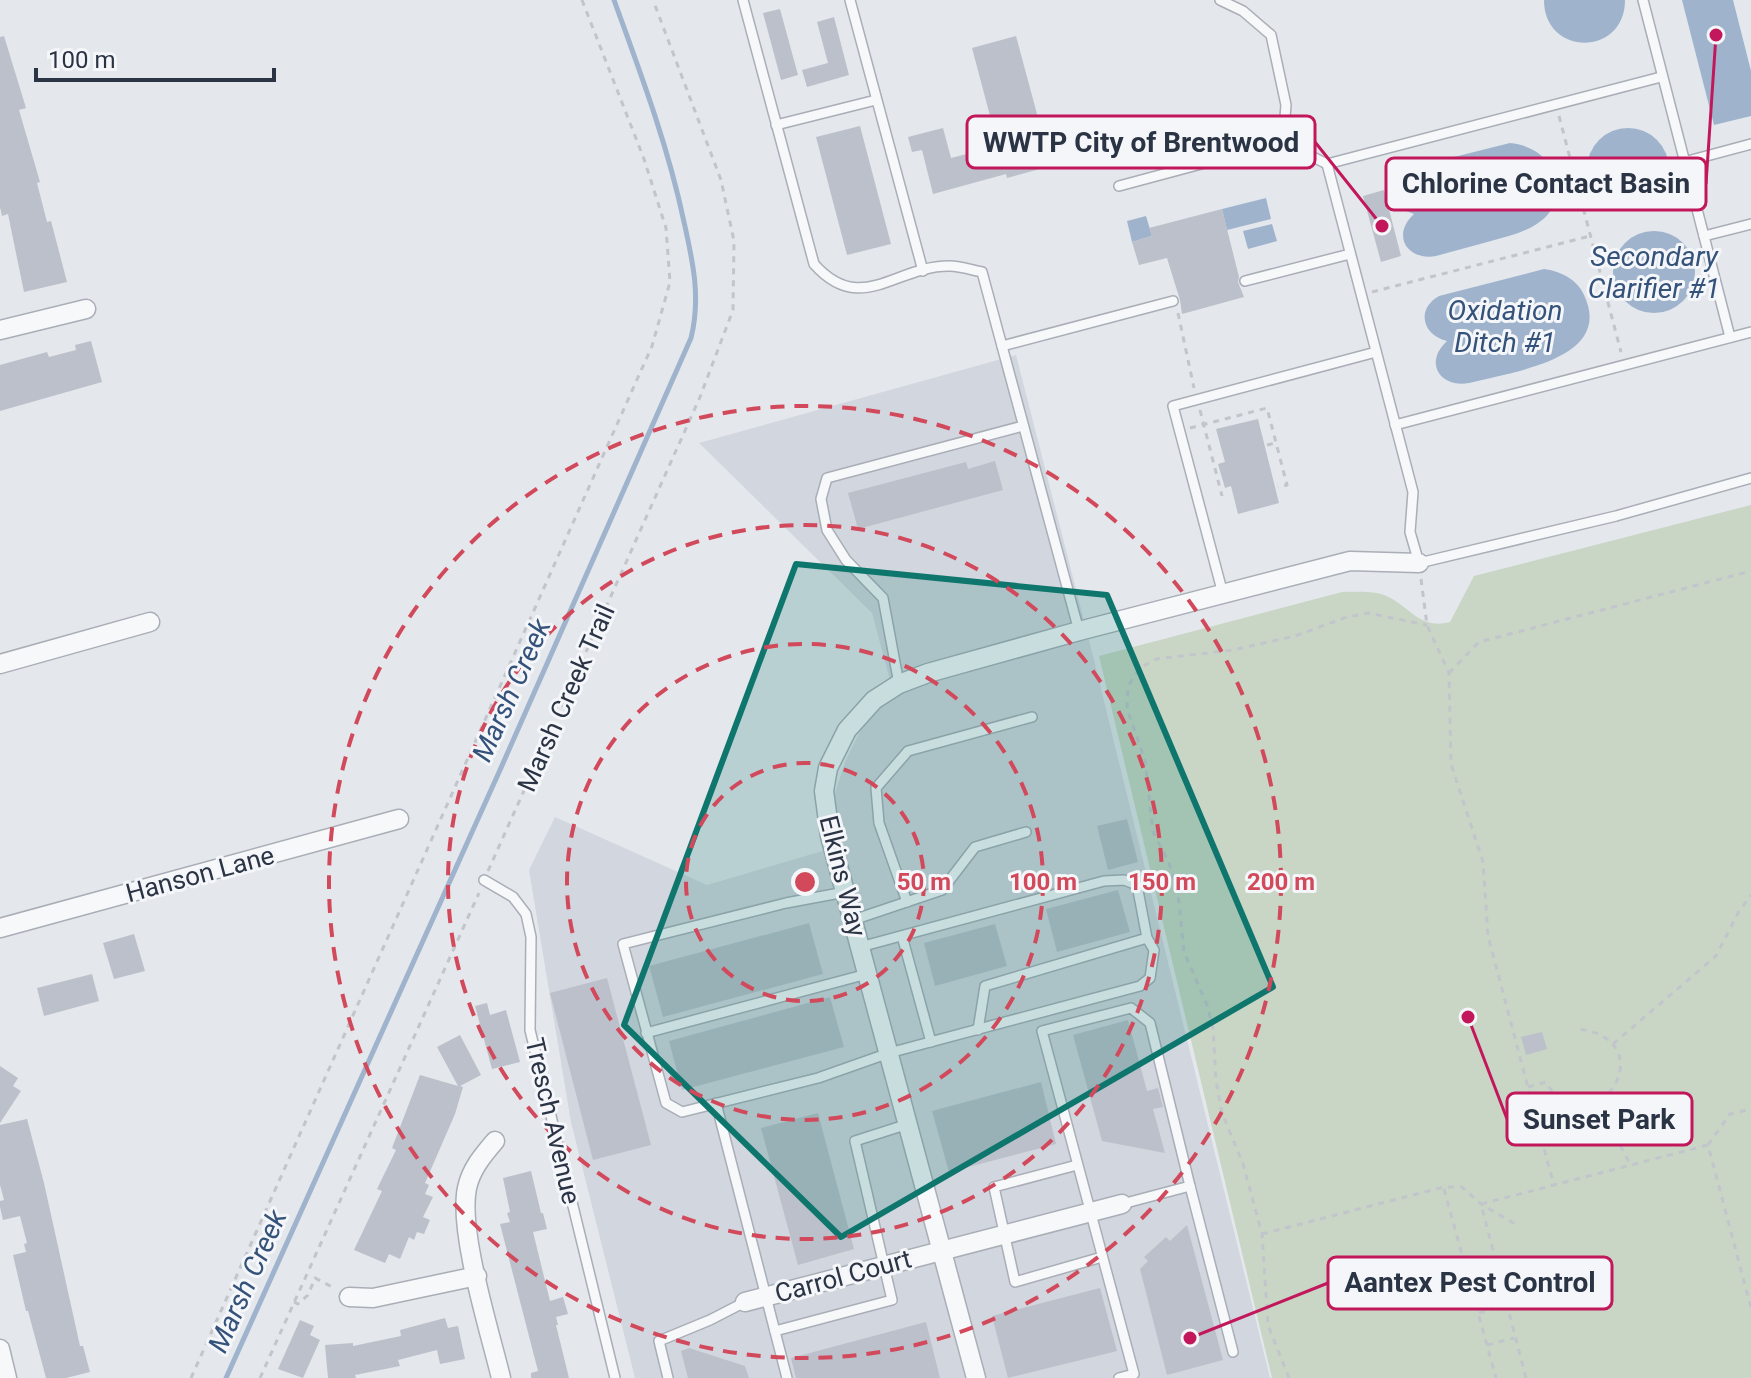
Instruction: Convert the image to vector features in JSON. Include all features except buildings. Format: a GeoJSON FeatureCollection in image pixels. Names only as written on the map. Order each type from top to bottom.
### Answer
{"type":"FeatureCollection","features":[{"type":"Feature","properties":{"kind":"street"},"geometry":{"type":"LineString","coordinates":[[0,330],[86,309]]}},
{"type":"Feature","properties":{"kind":"street","name":"Elkins Way"},"geometry":{"type":"LineString","coordinates":[[976,1378],[830,836],[824,791],[828,768],[847,730],[874,700],[899,684],[928,673],[1350,561],[1419,563]]}},
{"type":"Feature","properties":{"kind":"street"},"geometry":{"type":"LineString","coordinates":[[0,664],[150,622]]}},
{"type":"Feature","properties":{"kind":"street","name":"Hanson Lane"},"geometry":{"type":"LineString","coordinates":[[0,928],[399,819]]}},
{"type":"Feature","properties":{"kind":"street"},"geometry":{"type":"LineString","coordinates":[[495,1141],[481,1157],[466,1189],[468,1239],[501,1378]]}},
{"type":"Feature","properties":{"kind":"street","name":"Carrol Court"},"geometry":{"type":"LineString","coordinates":[[745,1302],[1122,1204]]}},
{"type":"Feature","properties":{"kind":"street"},"geometry":{"type":"LineString","coordinates":[[349,1297],[373,1298],[477,1276]]}},
{"type":"Feature","properties":{"kind":"street"},"geometry":{"type":"LineString","coordinates":[[0,1349],[7,1378]]}},
{"type":"Feature","properties":{"kind":"lane"},"geometry":{"type":"LineString","coordinates":[[743,0],[814,264],[841,287],[858,288],[949,266],[982,272],[1079,631]]}},
{"type":"Feature","properties":{"kind":"lane"},"geometry":{"type":"LineString","coordinates":[[850,0],[923,271]]}},
{"type":"Feature","properties":{"kind":"lane"},"geometry":{"type":"LineString","coordinates":[[1220,0],[1243,11],[1271,35],[1286,105],[1283,142]]}},
{"type":"Feature","properties":{"kind":"lane"},"geometry":{"type":"LineString","coordinates":[[1643,0],[1730,337]]}},
{"type":"Feature","properties":{"kind":"lane"},"geometry":{"type":"LineString","coordinates":[[1119,186],[1283,142],[1327,164],[1661,77]]}},
{"type":"Feature","properties":{"kind":"lane"},"geometry":{"type":"LineString","coordinates":[[776,125],[876,100]]}},
{"type":"Feature","properties":{"kind":"lane"},"geometry":{"type":"LineString","coordinates":[[1684,162],[1751,144]]}},
{"type":"Feature","properties":{"kind":"lane"},"geometry":{"type":"LineString","coordinates":[[1327,164],[1413,492],[1410,532],[1419,563],[1616,516],[1751,478]]}},
{"type":"Feature","properties":{"kind":"lane"},"geometry":{"type":"LineString","coordinates":[[1704,236],[1751,224]]}},
{"type":"Feature","properties":{"kind":"lane"},"geometry":{"type":"LineString","coordinates":[[1245,281],[1350,254]]}},
{"type":"Feature","properties":{"kind":"lane"},"geometry":{"type":"LineString","coordinates":[[1002,346],[1173,301]]}},
{"type":"Feature","properties":{"kind":"lane"},"geometry":{"type":"LineString","coordinates":[[1395,425],[1751,332]]}},
{"type":"Feature","properties":{"kind":"lane"},"geometry":{"type":"LineString","coordinates":[[1223,594],[1173,406],[1376,352]]}},
{"type":"Feature","properties":{"kind":"lane"},"geometry":{"type":"LineString","coordinates":[[899,684],[883,598],[846,560],[827,530],[821,499],[827,478],[1023,426]]}},
{"type":"Feature","properties":{"kind":"lane"},"geometry":{"type":"LineString","coordinates":[[907,902],[879,823],[876,788],[908,751],[1032,717]]}},
{"type":"Feature","properties":{"kind":"lane"},"geometry":{"type":"LineString","coordinates":[[853,920],[942,890],[975,847],[1026,832]]}},
{"type":"Feature","properties":{"kind":"lane","name":"Tresch Avenue"},"geometry":{"type":"LineString","coordinates":[[484,880],[513,897],[526,914],[531,937],[530,1030],[615,1378]]}},
{"type":"Feature","properties":{"kind":"lane"},"geometry":{"type":"LineString","coordinates":[[845,892],[786,903],[623,944],[666,1103],[682,1112],[818,1078],[889,1053],[1140,986],[1150,978],[1154,950],[1147,938],[1137,885],[1124,880],[1104,881],[860,947]]}},
{"type":"Feature","properties":{"kind":"lane"},"geometry":{"type":"LineString","coordinates":[[902,936],[931,1042]]}},
{"type":"Feature","properties":{"kind":"lane"},"geometry":{"type":"LineString","coordinates":[[978,1030],[985,986],[1147,938]]}},
{"type":"Feature","properties":{"kind":"lane"},"geometry":{"type":"LineString","coordinates":[[646,1033],[867,974]]}},
{"type":"Feature","properties":{"kind":"lane"},"geometry":{"type":"LineString","coordinates":[[1119,1378],[1135,1376],[1042,1031],[1131,1008],[1150,1023],[1233,1352]]}},
{"type":"Feature","properties":{"kind":"lane"},"geometry":{"type":"LineString","coordinates":[[716,1103],[787,1378]]}},
{"type":"Feature","properties":{"kind":"lane"},"geometry":{"type":"LineString","coordinates":[[775,1331],[892,1300],[855,1141],[908,1124]]}},
{"type":"Feature","properties":{"kind":"lane"},"geometry":{"type":"LineString","coordinates":[[1077,1165],[994,1187],[1015,1282],[1102,1257]]}},
{"type":"Feature","properties":{"kind":"lane"},"geometry":{"type":"LineString","coordinates":[[1122,1204],[1190,1186]]}},
{"type":"Feature","properties":{"kind":"lane"},"geometry":{"type":"LineString","coordinates":[[668,1378],[659,1341],[745,1302]]}},
{"type":"Feature","properties":{"kind":"path"},"geometry":{"type":"LineString","coordinates":[[191,1378],[652,346],[670,282],[666,228],[644,159],[582,0]]}},
{"type":"Feature","properties":{"kind":"path","name":"Marsh Creek Trail"},"geometry":{"type":"LineString","coordinates":[[260,1378],[700,397],[733,310],[734,241],[721,180],[653,0]]}},
{"type":"Feature","properties":{"kind":"path"},"geometry":{"type":"LineString","coordinates":[[1556,104],[1625,365]]}},
{"type":"Feature","properties":{"kind":"path"},"geometry":{"type":"LineString","coordinates":[[1361,295],[1590,236]]}},
{"type":"Feature","properties":{"kind":"path"},"geometry":{"type":"LineString","coordinates":[[1180,431],[1267,408],[1287,485],[1278,487]]}},
{"type":"Feature","properties":{"kind":"path"},"geometry":{"type":"LineString","coordinates":[[1267,445],[1276,443]]}},
{"type":"Feature","properties":{"kind":"path"},"geometry":{"type":"LineString","coordinates":[[1419,563],[1427,625],[1449,673],[1451,764],[1483,862],[1488,936],[1554,1186]]}},
{"type":"Feature","properties":{"kind":"path"},"geometry":{"type":"LineString","coordinates":[[1449,673],[1479,642],[1751,571]]}},
{"type":"Feature","properties":{"kind":"path"},"geometry":{"type":"LineString","coordinates":[[1289,1378],[1268,1325],[1262,1234],[1243,1164],[1222,1113],[1216,1081],[1213,1028],[1207,1005],[1184,952],[1178,894],[1169,863],[1153,832],[1145,760],[1127,709],[1128,686],[1140,668],[1156,659],[1233,650],[1295,636],[1347,617],[1368,613],[1427,625]]}},
{"type":"Feature","properties":{"kind":"path"},"geometry":{"type":"LineString","coordinates":[[1613,1044],[1716,956],[1751,895]]}},
{"type":"Feature","properties":{"kind":"path"},"geometry":{"type":"LineString","coordinates":[[1528,1087],[1546,1082],[1552,1092],[1575,1106],[1598,1103],[1613,1091],[1620,1076],[1620,1064],[1613,1044],[1601,1035],[1579,1029]]}},
{"type":"Feature","properties":{"kind":"path"},"geometry":{"type":"LineString","coordinates":[[1598,1103],[1631,1166]]}},
{"type":"Feature","properties":{"kind":"path"},"geometry":{"type":"LineString","coordinates":[[1481,1204],[1708,1145],[1730,1114],[1751,1109]]}},
{"type":"Feature","properties":{"kind":"path"},"geometry":{"type":"LineString","coordinates":[[1708,1145],[1751,1308]]}},
{"type":"Feature","properties":{"kind":"path"},"geometry":{"type":"LineString","coordinates":[[1262,1234],[1444,1187],[1462,1187],[1481,1204],[1515,1224]]}},
{"type":"Feature","properties":{"kind":"path"},"geometry":{"type":"LineString","coordinates":[[1444,1187],[1496,1378]]}},
{"type":"Feature","properties":{"kind":"path"},"geometry":{"type":"LineString","coordinates":[[1481,1204],[1526,1378]]}},
{"type":"Feature","properties":{"kind":"path"},"geometry":{"type":"LineString","coordinates":[[294,1302],[298,1304],[308,1295],[315,1278],[349,1297]]}},
{"type":"Feature","properties":{"kind":"path"},"geometry":{"type":"LineString","coordinates":[[1478,1313],[1506,1305]]}},
{"type":"Feature","properties":{"kind":"path"},"geometry":{"type":"LineString","coordinates":[[1487,1345],[1514,1338]]}},
{"type":"Feature","properties":{"kind":"highlighted area"},"geometry":{"type":"Polygon","coordinates":[[[796,564],[1107,595],[1273,987],[841,1237],[624,1025],[796,564]]]}},
{"type":"Feature","properties":{"kind":"shaded area"},"geometry":{"type":"Polygon","coordinates":[[[1016,355],[1270,1378],[635,1378],[571,1122],[529,870],[555,817],[707,885],[843,845],[834,796],[845,762],[864,723],[894,695],[872,613],[699,443],[1016,355]]]}},
{"type":"Feature","properties":{"kind":"green space"},"geometry":{"type":"Polygon","coordinates":[[[1751,505],[1751,1378],[1272,1378],[1099,656],[1342,592],[1381,594],[1421,619],[1439,624],[1450,622],[1474,576],[1751,505]]]}},
{"type":"Feature","properties":{"kind":"water"},"geometry":{"type":"Polygon","coordinates":[[[1544,0],[1625,0],[1622,19],[1612,32],[1599,40],[1584,43],[1570,40],[1557,32],[1547,19],[1544,0]]]}},
{"type":"Feature","properties":{"kind":"water"},"geometry":{"type":"Polygon","coordinates":[[[1682,0],[1733,0],[1751,71],[1751,116],[1714,125],[1682,0]]]}},
{"type":"Feature","properties":{"kind":"water"},"geometry":{"type":"Polygon","coordinates":[[[1628,128],[1644,131],[1657,140],[1666,153],[1669,169],[1666,185],[1657,198],[1644,207],[1628,210],[1612,207],[1599,198],[1590,185],[1587,169],[1590,153],[1599,140],[1612,131],[1628,128]]]}},
{"type":"Feature","properties":{"kind":"water"},"geometry":{"type":"Polygon","coordinates":[[[1510,143],[1537,152],[1547,161],[1553,174],[1556,190],[1554,203],[1540,222],[1517,233],[1436,256],[1410,250],[1403,238],[1407,222],[1414,214],[1401,209],[1391,196],[1396,176],[1406,169],[1510,143]]]}},
{"type":"Feature","properties":{"kind":"water"},"geometry":{"type":"Polygon","coordinates":[[[1266,198],[1271,219],[1227,230],[1222,209],[1266,198]]]}},
{"type":"Feature","properties":{"kind":"water"},"geometry":{"type":"Polygon","coordinates":[[[1146,216],[1152,236],[1132,242],[1127,221],[1146,216]]]}},
{"type":"Feature","properties":{"kind":"water"},"geometry":{"type":"Polygon","coordinates":[[[1272,224],[1277,241],[1248,249],[1243,231],[1272,224]]]}},
{"type":"Feature","properties":{"kind":"water","name":"Secondary Clarifier #1"},"geometry":{"type":"Polygon","coordinates":[[[1654,231],[1670,234],[1683,243],[1692,256],[1695,272],[1692,288],[1683,301],[1670,310],[1654,313],[1638,310],[1625,301],[1616,288],[1613,272],[1616,256],[1625,243],[1638,234],[1654,231]]]}},
{"type":"Feature","properties":{"kind":"water","name":"Oxidation Ditch #1"},"geometry":{"type":"Polygon","coordinates":[[[1544,269],[1567,277],[1577,284],[1584,295],[1590,317],[1585,335],[1572,349],[1532,367],[1469,383],[1450,382],[1443,377],[1436,365],[1440,349],[1447,341],[1432,333],[1425,321],[1427,308],[1432,301],[1439,296],[1544,269]]]}},
{"type":"Feature","properties":{"kind":"waterway","name":"Marsh Creek"},"geometry":{"type":"LineString","coordinates":[[226,1378],[691,338],[696,294],[678,194],[644,83],[614,0]]}},
{"type":"Feature","properties":{"kind":"place","name":"Chlorine Contact Basin"},"geometry":{"type":"Point","coordinates":[1716,35]}},
{"type":"Feature","properties":{"kind":"place","name":"WWTP City of Brentwood"},"geometry":{"type":"Point","coordinates":[1382,226]}},
{"type":"Feature","properties":{"kind":"place","name":"Sunset Park"},"geometry":{"type":"Point","coordinates":[1468,1017]}},
{"type":"Feature","properties":{"kind":"place","name":"Aantex Pest Control"},"geometry":{"type":"Point","coordinates":[1190,1338]}}]}
